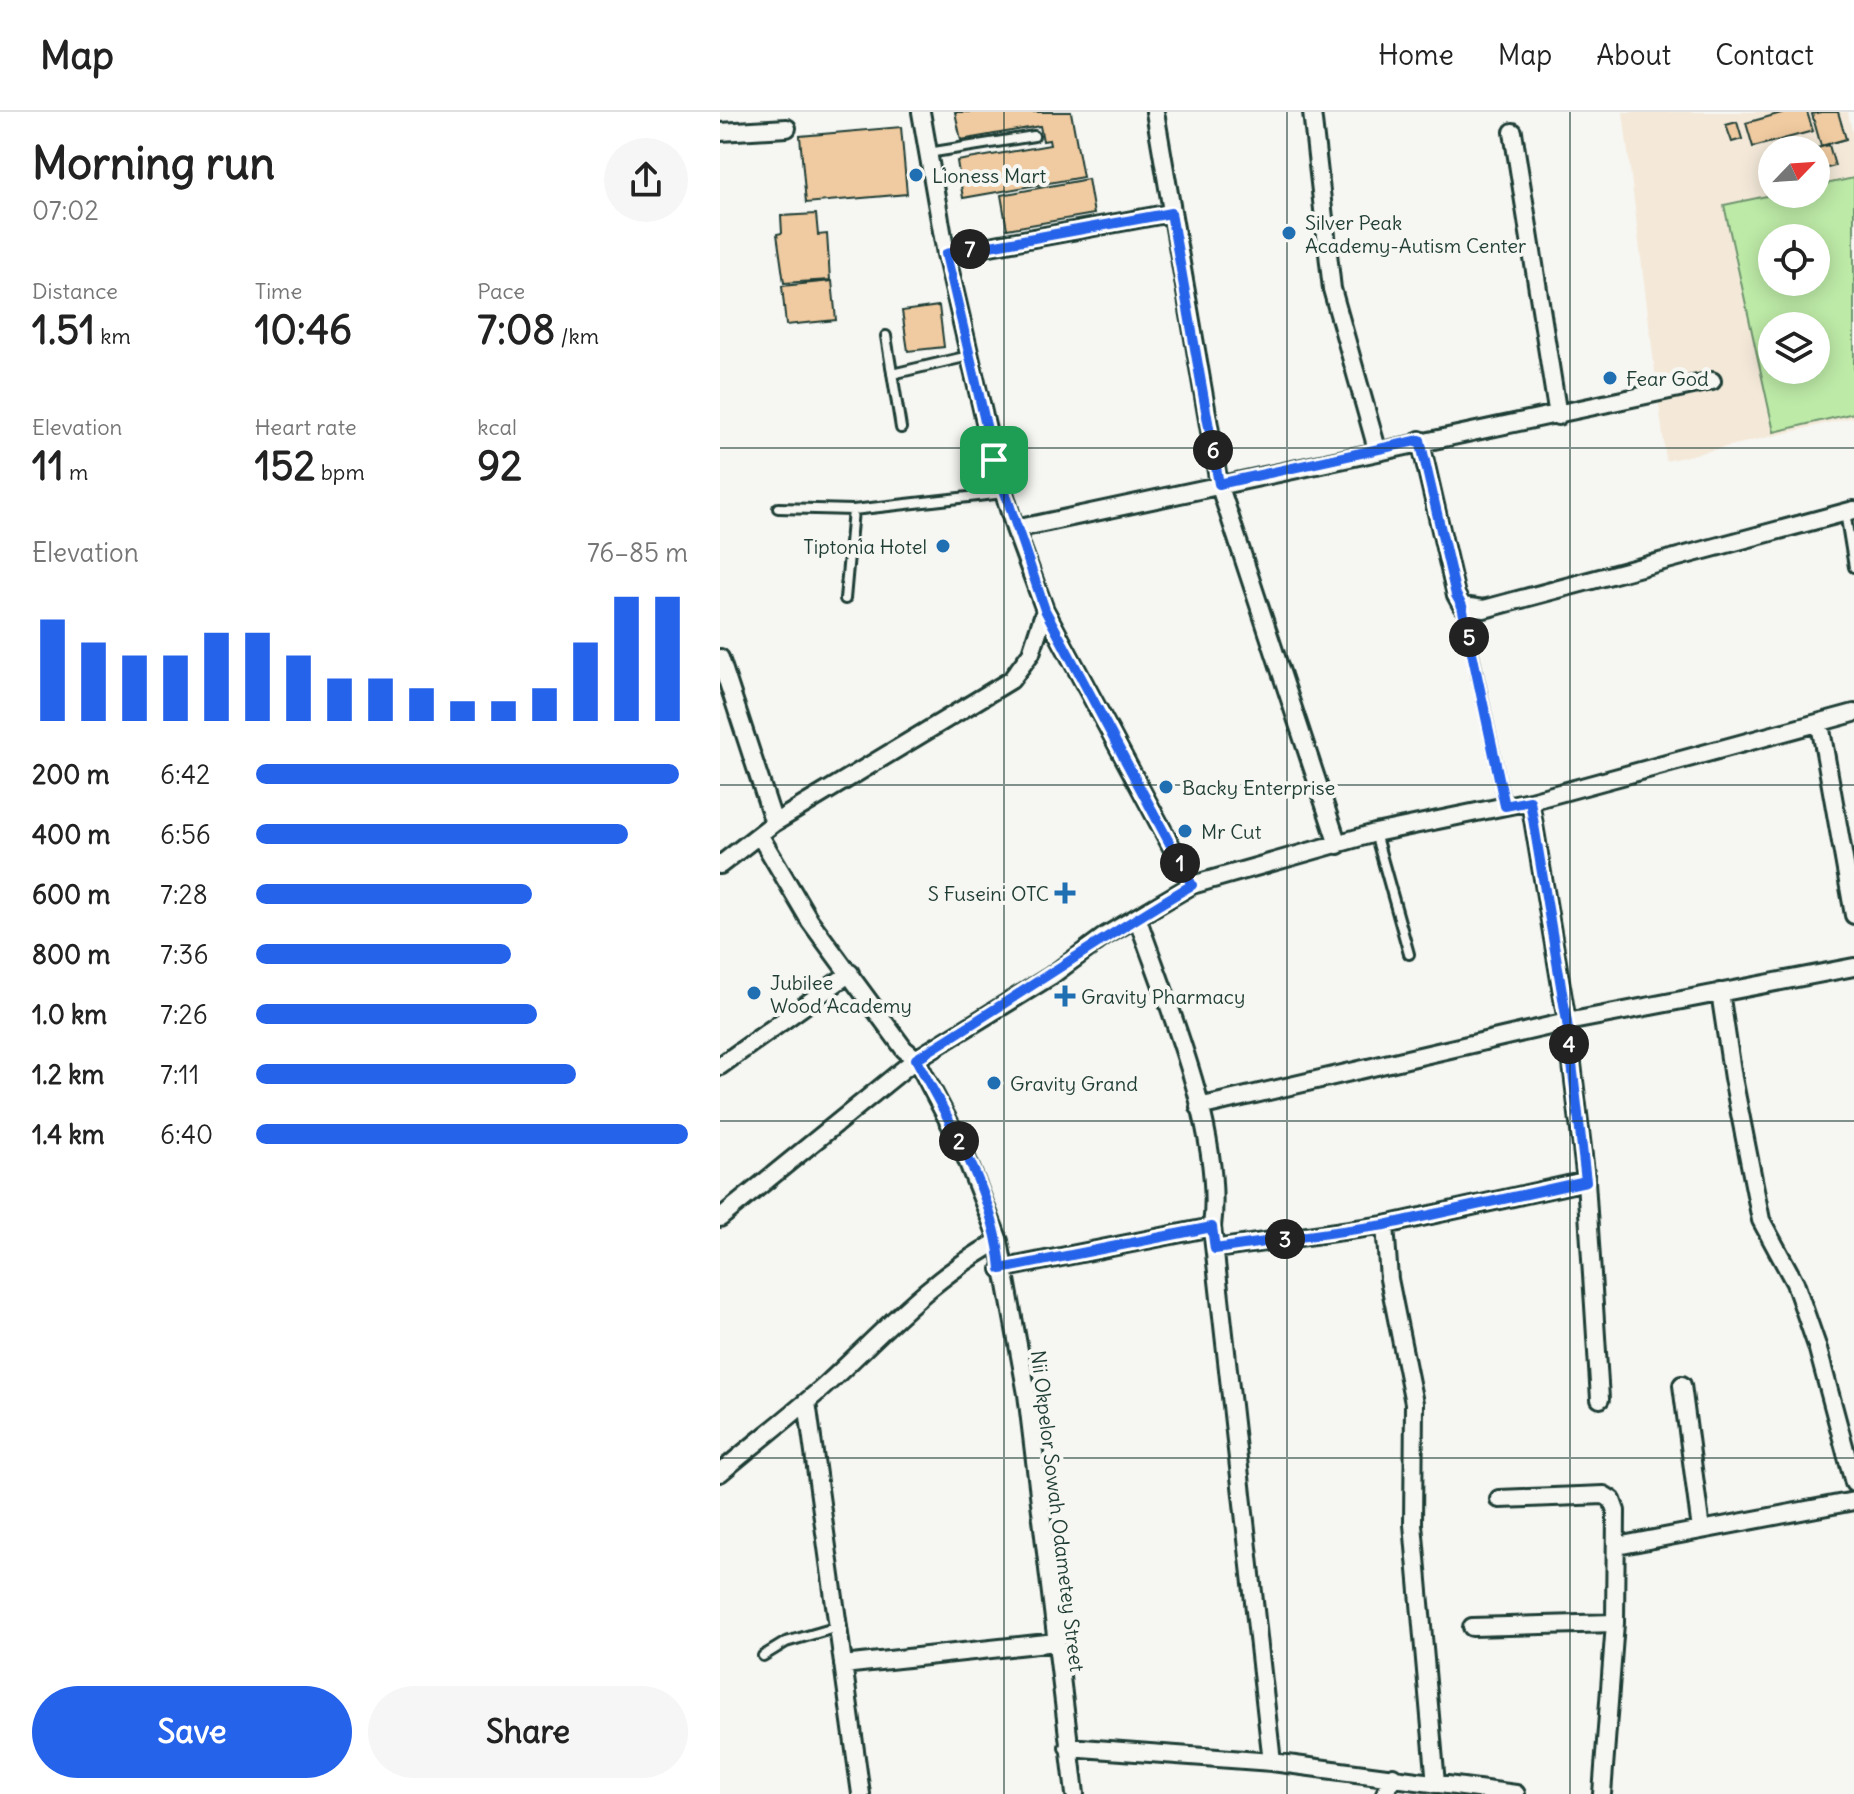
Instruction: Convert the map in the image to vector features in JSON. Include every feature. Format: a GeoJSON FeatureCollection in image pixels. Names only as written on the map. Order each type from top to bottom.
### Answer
{"type":"FeatureCollection","features":[{"type":"Feature","properties":{"kind":"street"},"geometry":{"type":"LineString","coordinates":[[921,112],[946,254],[1015,529],[1045,610],[1192,885]]}},
{"type":"Feature","properties":{"kind":"street"},"geometry":{"type":"LineString","coordinates":[[1155,112],[1219,484],[1338,845]]}},
{"type":"Feature","properties":{"kind":"street"},"geometry":{"type":"LineString","coordinates":[[1312,112],[1332,289],[1377,449]]}},
{"type":"Feature","properties":{"kind":"street"},"geometry":{"type":"LineString","coordinates":[[720,132],[787,128]]}},
{"type":"Feature","properties":{"kind":"street"},"geometry":{"type":"LineString","coordinates":[[1513,132],[1558,416]]}},
{"type":"Feature","properties":{"kind":"street"},"geometry":{"type":"LineString","coordinates":[[946,254],[1171,213]]}},
{"type":"Feature","properties":{"kind":"street"},"geometry":{"type":"LineString","coordinates":[[1015,529],[1377,449],[1558,416],[1712,381]]}},
{"type":"Feature","properties":{"kind":"street"},"geometry":{"type":"LineString","coordinates":[[1420,440],[1456,595],[1462,606],[1484,609],[1850,511]]}},
{"type":"Feature","properties":{"kind":"street"},"geometry":{"type":"LineString","coordinates":[[720,865],[774,823],[1011,680],[1031,653],[1045,610]]}},
{"type":"Feature","properties":{"kind":"street"},"geometry":{"type":"LineString","coordinates":[[720,658],[774,823]]}},
{"type":"Feature","properties":{"kind":"street"},"geometry":{"type":"LineString","coordinates":[[720,1218],[916,1059],[1192,885],[1375,833],[1530,801],[1854,713]]}},
{"type":"Feature","properties":{"kind":"street"},"geometry":{"type":"LineString","coordinates":[[1820,724],[1854,915]]}},
{"type":"Feature","properties":{"kind":"street"},"geometry":{"type":"LineString","coordinates":[[1530,801],[1567,1022],[1586,1181],[1600,1399]]}},
{"type":"Feature","properties":{"kind":"street","name":"Nii Okpelor Sowah Odametey Street"},"geometry":{"type":"LineString","coordinates":[[760,836],[810,921],[904,1049],[916,1059],[961,1145],[999,1241],[1001,1269],[1027,1394],[1075,1794]]}},
{"type":"Feature","properties":{"kind":"street"},"geometry":{"type":"LineString","coordinates":[[1137,917],[1199,1107],[1214,1163],[1216,1195],[1212,1227],[1272,1762]]}},
{"type":"Feature","properties":{"kind":"street"},"geometry":{"type":"LineString","coordinates":[[1199,1107],[1567,1022],[1854,967]]}},
{"type":"Feature","properties":{"kind":"street"},"geometry":{"type":"LineString","coordinates":[[720,1066],[850,973]]}},
{"type":"Feature","properties":{"kind":"street"},"geometry":{"type":"LineString","coordinates":[[1720,992],[1733,1078],[1761,1220],[1795,1283],[1817,1346],[1854,1483]]}},
{"type":"Feature","properties":{"kind":"street"},"geometry":{"type":"LineString","coordinates":[[1215,1249],[1385,1225],[1586,1181]]}},
{"type":"Feature","properties":{"kind":"street"},"geometry":{"type":"LineString","coordinates":[[1385,1225],[1389,1279],[1414,1403],[1413,1524],[1436,1784]]}},
{"type":"Feature","properties":{"kind":"street"},"geometry":{"type":"LineString","coordinates":[[1001,1269],[1212,1227]]}},
{"type":"Feature","properties":{"kind":"street"},"geometry":{"type":"LineString","coordinates":[[720,1473],[807,1402],[933,1282],[960,1262],[999,1241]]}},
{"type":"Feature","properties":{"kind":"street"},"geometry":{"type":"LineString","coordinates":[[1682,1385],[1701,1530]]}},
{"type":"Feature","properties":{"kind":"street"},"geometry":{"type":"LineString","coordinates":[[807,1402],[861,1794]]}},
{"type":"Feature","properties":{"kind":"street"},"geometry":{"type":"LineString","coordinates":[[1499,1499],[1604,1495],[1612,1500],[1616,1511],[1615,1623],[1602,1794]]}},
{"type":"Feature","properties":{"kind":"street"},"geometry":{"type":"LineString","coordinates":[[1617,1546],[1854,1501]]}},
{"type":"Feature","properties":{"kind":"street"},"geometry":{"type":"LineString","coordinates":[[1472,1627],[1615,1623]]}},
{"type":"Feature","properties":{"kind":"street"},"geometry":{"type":"LineString","coordinates":[[843,1665],[1056,1642]]}},
{"type":"Feature","properties":{"kind":"street"},"geometry":{"type":"LineString","coordinates":[[1068,1747],[1272,1762],[1516,1794]]}},
{"type":"Feature","properties":{"kind":"street"},"geometry":{"type":"LineString","coordinates":[[1385,1794],[1393,1776]]}},
{"type":"Feature","properties":{"kind":"lane"},"geometry":{"type":"LineString","coordinates":[[928,153],[1034,136]]}},
{"type":"Feature","properties":{"kind":"lane"},"geometry":{"type":"LineString","coordinates":[[886,336],[901,428]]}},
{"type":"Feature","properties":{"kind":"lane"},"geometry":{"type":"LineString","coordinates":[[892,374],[970,356]]}},
{"type":"Feature","properties":{"kind":"lane"},"geometry":{"type":"LineString","coordinates":[[778,508],[853,510],[1004,493]]}},
{"type":"Feature","properties":{"kind":"lane"},"geometry":{"type":"LineString","coordinates":[[845,599],[853,510]]}},
{"type":"Feature","properties":{"kind":"lane"},"geometry":{"type":"LineString","coordinates":[[1850,511],[1854,567]]}},
{"type":"Feature","properties":{"kind":"lane"},"geometry":{"type":"LineString","coordinates":[[1462,606],[1505,806]]}},
{"type":"Feature","properties":{"kind":"lane"},"geometry":{"type":"LineString","coordinates":[[1375,833],[1409,954]]}},
{"type":"Feature","properties":{"kind":"lane"},"geometry":{"type":"LineString","coordinates":[[763,1656],[786,1642],[838,1627]]}},
{"type":"Feature","properties":{"kind":"shaded area"},"geometry":{"type":"Polygon","coordinates":[[[1623,112],[1848,112],[1854,141],[1854,417],[1666,461],[1623,112]]]}},
{"type":"Feature","properties":{"kind":"green space"},"geometry":{"type":"Polygon","coordinates":[[[1854,178],[1854,413],[1774,432],[1763,384],[1830,384],[1830,312],[1758,312],[1758,359],[1724,205],[1758,198],[1758,208],[1830,208],[1830,183],[1854,178]]]}},
{"type":"Feature","properties":{"kind":"building"},"geometry":{"type":"Polygon","coordinates":[[[955,112],[1071,112],[1083,177],[963,198],[957,161],[1050,145],[1049,140],[1043,141],[1040,126],[961,140],[955,112]]]}},
{"type":"Feature","properties":{"kind":"building"},"geometry":{"type":"Polygon","coordinates":[[[1785,112],[1807,112],[1813,131],[1794,136],[1758,136],[1758,146],[1753,147],[1746,123],[1785,112]]]}},
{"type":"Feature","properties":{"kind":"building"},"geometry":{"type":"Polygon","coordinates":[[[1838,112],[1846,139],[1830,143],[1830,136],[1818,136],[1812,114],[1838,112]]]}},
{"type":"Feature","properties":{"kind":"building"},"geometry":{"type":"Polygon","coordinates":[[[1737,122],[1742,139],[1732,142],[1726,125],[1737,122]]]}},
{"type":"Feature","properties":{"kind":"building"},"geometry":{"type":"Polygon","coordinates":[[[901,127],[907,194],[806,203],[800,136],[901,127]]]}},
{"type":"Feature","properties":{"kind":"building"},"geometry":{"type":"Polygon","coordinates":[[[1830,148],[1835,166],[1830,167],[1830,148]]]}},
{"type":"Feature","properties":{"kind":"building"},"geometry":{"type":"Polygon","coordinates":[[[1088,179],[1094,214],[1007,229],[1001,195],[1088,179]]]}},
{"type":"Feature","properties":{"kind":"building"},"geometry":{"type":"Polygon","coordinates":[[[816,214],[818,235],[827,234],[830,280],[784,283],[777,234],[782,233],[781,216],[816,214]]]}},
{"type":"Feature","properties":{"kind":"building"},"geometry":{"type":"Polygon","coordinates":[[[832,281],[836,320],[786,325],[782,286],[832,281]]]}},
{"type":"Feature","properties":{"kind":"building"},"geometry":{"type":"Polygon","coordinates":[[[939,306],[944,347],[908,351],[902,311],[939,306]]]}},
{"type":"Feature","properties":{"kind":"place","name":"Lioness Mart"},"geometry":{"type":"Point","coordinates":[916,175]}},
{"type":"Feature","properties":{"kind":"place","name":"Silver Peak Academy-Autism Center"},"geometry":{"type":"Point","coordinates":[1289,233]}},
{"type":"Feature","properties":{"kind":"place","name":"Fear God"},"geometry":{"type":"Point","coordinates":[1610,378]}},
{"type":"Feature","properties":{"kind":"place","name":"Tiptonia Hotel"},"geometry":{"type":"Point","coordinates":[943,546]}},
{"type":"Feature","properties":{"kind":"place","name":"Backy Enterprise"},"geometry":{"type":"Point","coordinates":[1166,787]}},
{"type":"Feature","properties":{"kind":"place","name":"Mr Cut"},"geometry":{"type":"Point","coordinates":[1185,831]}},
{"type":"Feature","properties":{"kind":"place","name":"S Fuseini OTC"},"geometry":{"type":"Point","coordinates":[1065,893]}},
{"type":"Feature","properties":{"kind":"place","name":"Jubilee Wood Academy"},"geometry":{"type":"Point","coordinates":[754,993]}},
{"type":"Feature","properties":{"kind":"place","name":"Gravity Pharmacy"},"geometry":{"type":"Point","coordinates":[1065,996]}},
{"type":"Feature","properties":{"kind":"place","name":"Gravity Grand"},"geometry":{"type":"Point","coordinates":[994,1083]}},
{"type":"Feature","properties":{"kind":"route"},"geometry":{"type":"LineString","coordinates":[[1171,213],[1219,484],[1420,440],[1456,595],[1462,606],[1505,806],[1530,801],[1567,1022],[1586,1181],[1385,1225],[1215,1249],[1212,1227],[1001,1269],[999,1241],[983,1195],[916,1059],[1051,976],[1105,936],[1192,885],[1045,610],[994,460],[946,254],[1171,213]]}}]}
